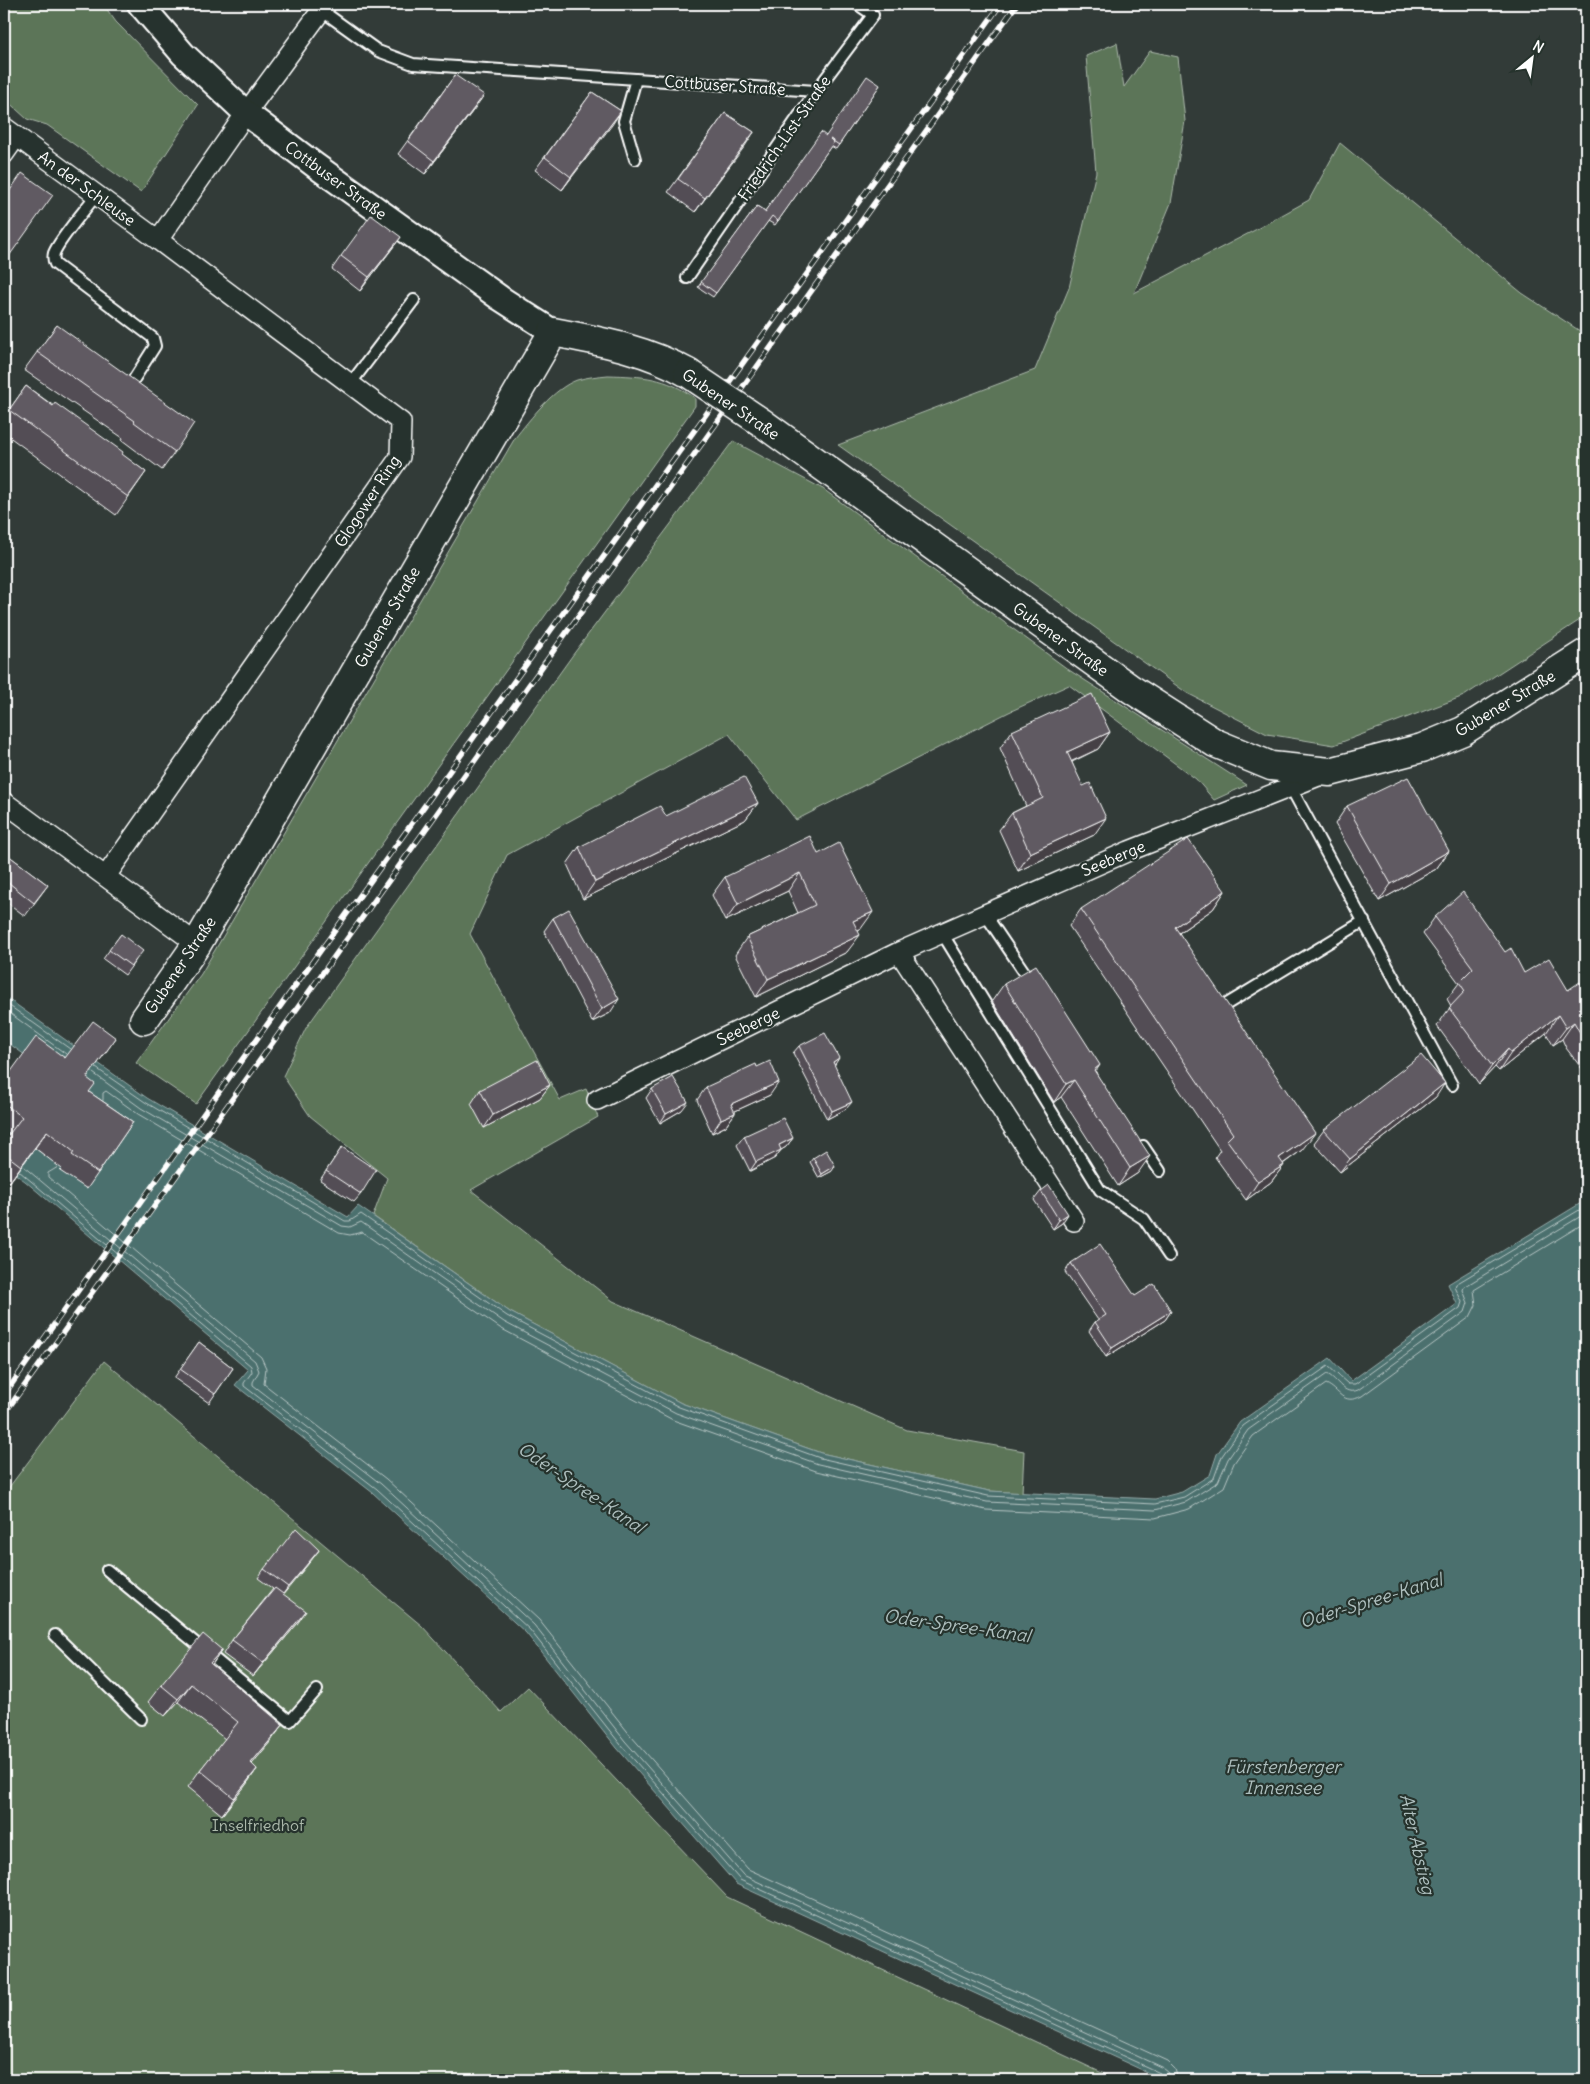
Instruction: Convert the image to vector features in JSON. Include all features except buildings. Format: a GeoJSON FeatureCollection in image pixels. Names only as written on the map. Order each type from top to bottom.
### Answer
{"type":"FeatureCollection","features":[{"type":"Feature","properties":{"kind":"main road","name":"Gubener Straße"},"geometry":{"type":"LineString","coordinates":[[144,1020],[197,944],[552,332],[618,345],[668,362],[688,373],[761,422],[1131,689],[1215,743],[1271,766],[1330,772],[1422,748],[1463,731],[1586,653]]}},
{"type":"Feature","properties":{"kind":"street","name":"Cottbuser Straße"},"geometry":{"type":"LineString","coordinates":[[140,4],[183,54],[246,113],[316,166],[492,292],[552,332]]}},
{"type":"Feature","properties":{"kind":"street"},"geometry":{"type":"LineString","coordinates":[[158,240],[246,113],[323,7]]}},
{"type":"Feature","properties":{"kind":"street","name":"An der Schleuse"},"geometry":{"type":"LineString","coordinates":[[4,154],[10,132],[158,240]]}},
{"type":"Feature","properties":{"kind":"street","name":"Glogower Ring"},"geometry":{"type":"LineString","coordinates":[[106,876],[400,457],[401,422],[158,240]]}},
{"type":"Feature","properties":{"kind":"street","name":"Seeberge"},"geometry":{"type":"LineString","coordinates":[[597,1100],[899,952],[1129,851],[1330,772]]}},
{"type":"Feature","properties":{"kind":"street"},"geometry":{"type":"LineString","coordinates":[[4,802],[197,944]]}},
{"type":"Feature","properties":{"kind":"street"},"geometry":{"type":"LineString","coordinates":[[899,952],[1074,1221]]}},
{"type":"Feature","properties":{"kind":"lane","name":"Friedrich-List-Straße"},"geometry":{"type":"LineString","coordinates":[[687,278],[816,91],[873,15],[857,4]]}},
{"type":"Feature","properties":{"kind":"lane","name":"Cottbuser Straße"},"geometry":{"type":"LineString","coordinates":[[323,7],[378,51],[413,64],[816,91]]}},
{"type":"Feature","properties":{"kind":"lane"},"geometry":{"type":"LineString","coordinates":[[635,159],[624,121],[636,79]]}},
{"type":"Feature","properties":{"kind":"lane"},"geometry":{"type":"LineString","coordinates":[[96,195],[58,245],[53,260],[55,264],[153,338],[155,346],[129,387]]}},
{"type":"Feature","properties":{"kind":"lane"},"geometry":{"type":"LineString","coordinates":[[351,383],[414,300]]}},
{"type":"Feature","properties":{"kind":"lane"},"geometry":{"type":"LineString","coordinates":[[1291,788],[1452,1085]]}},
{"type":"Feature","properties":{"kind":"lane"},"geometry":{"type":"LineString","coordinates":[[985,914],[1040,994]]}},
{"type":"Feature","properties":{"kind":"lane"},"geometry":{"type":"LineString","coordinates":[[1227,1004],[1364,921]]}},
{"type":"Feature","properties":{"kind":"lane"},"geometry":{"type":"LineString","coordinates":[[942,934],[1100,1190],[1144,1219],[1169,1256]]}},
{"type":"Feature","properties":{"kind":"lane"},"geometry":{"type":"LineString","coordinates":[[1138,1139],[1160,1171]]}},
{"type":"Feature","properties":{"kind":"lane"},"geometry":{"type":"LineString","coordinates":[[106,1570],[290,1722],[318,1690]]}},
{"type":"Feature","properties":{"kind":"lane"},"geometry":{"type":"LineString","coordinates":[[55,1634],[141,1719]]}},
{"type":"Feature","properties":{"kind":"green space"},"geometry":{"type":"Polygon","coordinates":[[[4,4],[103,4],[116,22],[198,105],[141,192],[47,125],[27,119],[4,98],[4,4]]]}},
{"type":"Feature","properties":{"kind":"green space"},"geometry":{"type":"Polygon","coordinates":[[[1117,43],[1124,87],[1150,51],[1178,57],[1185,121],[1171,203],[1134,293],[1309,200],[1340,143],[1522,293],[1586,335],[1586,616],[1464,696],[1334,745],[1267,734],[1187,693],[838,445],[1035,370],[1069,288],[1096,172],[1086,56],[1117,43]]]}},
{"type":"Feature","properties":{"kind":"green space"},"geometry":{"type":"Polygon","coordinates":[[[608,375],[643,377],[664,382],[695,398],[695,406],[196,1104],[136,1063],[201,974],[515,438],[543,405],[568,384],[589,377],[608,375]]]}},
{"type":"Feature","properties":{"kind":"green space"},"geometry":{"type":"Polygon","coordinates":[[[733,441],[823,489],[1069,670],[1247,785],[1214,800],[1196,779],[1069,685],[1009,712],[796,820],[729,734],[507,855],[470,934],[560,1100],[586,1089],[598,1117],[471,1190],[613,1301],[907,1430],[1024,1451],[1022,1493],[989,1491],[821,1453],[681,1403],[510,1312],[373,1216],[387,1178],[310,1116],[283,1076],[306,1028],[572,656],[733,441]]]}},
{"type":"Feature","properties":{"kind":"green space","name":"Inselfriedhof"},"geometry":{"type":"Polygon","coordinates":[[[104,1361],[422,1626],[501,1712],[528,1687],[727,1897],[1117,2080],[4,2080],[4,1494],[104,1361]]]}},
{"type":"Feature","properties":{"kind":"water","name":"Fürstenberger Innensee"},"geometry":{"type":"Polygon","coordinates":[[[4,996],[147,1098],[348,1217],[358,1206],[510,1312],[681,1403],[821,1453],[989,1491],[1155,1499],[1182,1492],[1210,1475],[1217,1454],[1240,1422],[1330,1358],[1351,1381],[1457,1304],[1448,1284],[1586,1200],[1586,2080],[1164,2080],[736,1884],[617,1748],[526,1633],[373,1493],[235,1385],[248,1370],[25,1181],[4,1166],[4,1126],[44,1155],[85,1098],[4,1040],[4,996]]]}},
{"type":"Feature","properties":{"kind":"railway"},"geometry":{"type":"LineString","coordinates":[[4,1395],[236,1068],[1001,4]]}},
{"type":"Feature","properties":{"kind":"railway"},"geometry":{"type":"LineString","coordinates":[[4,1414],[248,1077],[1017,4]]}},
{"type":"Feature","properties":{"kind":"water label","name":"Oder-Spree-Kanal"},"geometry":{"type":"Point","coordinates":[581,1488]}},
{"type":"Feature","properties":{"kind":"water label","name":"Oder-Spree-Kanal"},"geometry":{"type":"Point","coordinates":[1371,1601]}},
{"type":"Feature","properties":{"kind":"water label","name":"Oder-Spree-Kanal"},"geometry":{"type":"Point","coordinates":[957,1626]}},
{"type":"Feature","properties":{"kind":"water label","name":"Alter Abstieg"},"geometry":{"type":"Point","coordinates":[1417,1844]}}]}
